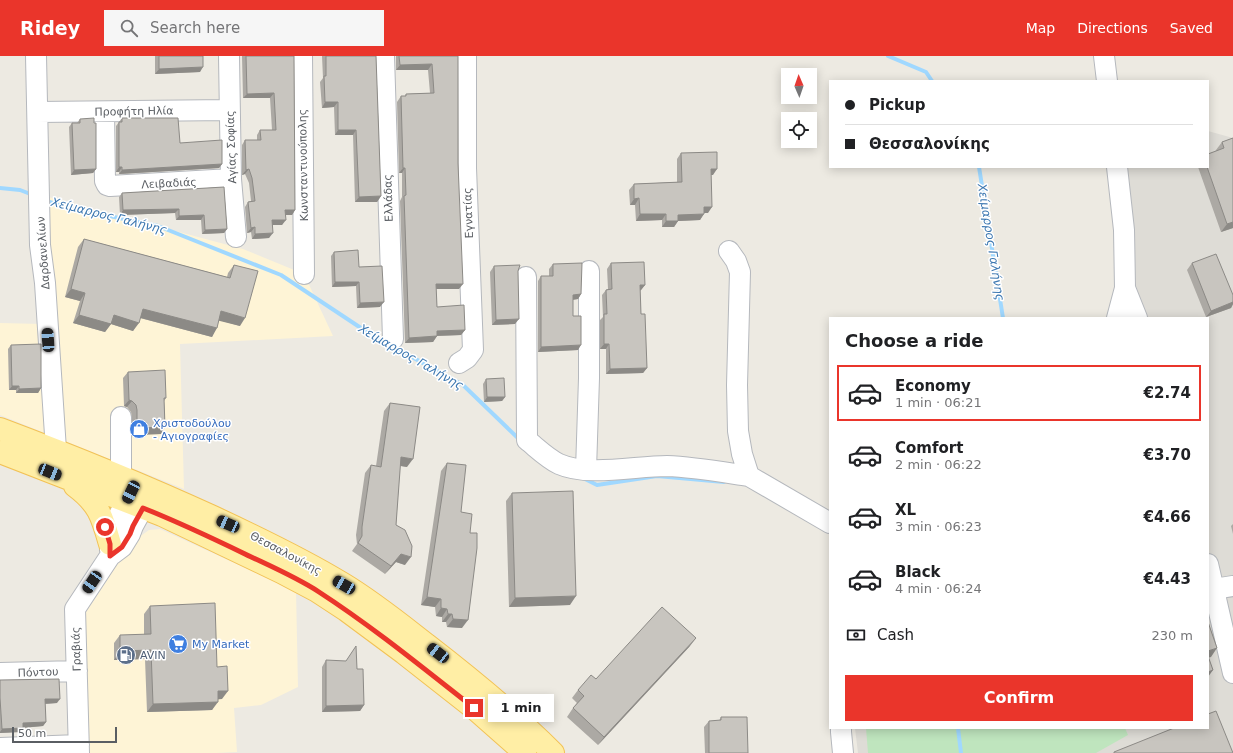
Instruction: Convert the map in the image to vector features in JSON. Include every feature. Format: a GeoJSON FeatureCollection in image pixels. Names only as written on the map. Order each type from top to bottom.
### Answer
{"type":"FeatureCollection","features":[{"type":"Feature","properties":{"kind":"main road","name":"Θεσσαλονίκης"},"geometry":{"type":"LineString","coordinates":[[0,429],[56,450],[136,492],[255,536],[298,558],[344,585],[391,617],[488,693],[553,753]]}},
{"type":"Feature","properties":{"kind":"main road","name":"Θεσσαλονίκης"},"geometry":{"type":"LineString","coordinates":[[0,452],[63,477],[136,492],[166,517],[237,550],[317,591],[346,610],[399,649],[474,708],[525,753]]}},
{"type":"Feature","properties":{"kind":"main road"},"geometry":{"type":"LineString","coordinates":[[63,477],[85,494],[97,508],[105,527],[110,550]]}},
{"type":"Feature","properties":{"kind":"street","name":"Δαρδανελίων"},"geometry":{"type":"LineString","coordinates":[[36,56],[40,245],[45,283],[56,450]]}},
{"type":"Feature","properties":{"kind":"street","name":"Αγίας Σοφίας"},"geometry":{"type":"LineString","coordinates":[[229,56],[231,179],[236,237]]}},
{"type":"Feature","properties":{"kind":"street","name":"Κωνσταντινούπολης"},"geometry":{"type":"LineString","coordinates":[[302,56],[304,274]]}},
{"type":"Feature","properties":{"kind":"street","name":"Ελλάδας"},"geometry":{"type":"LineString","coordinates":[[384,56],[392,339]]}},
{"type":"Feature","properties":{"kind":"street","name":"Εγνατίας"},"geometry":{"type":"LineString","coordinates":[[459,363],[467,358],[472,350],[466,168],[466,56]]}},
{"type":"Feature","properties":{"kind":"street"},"geometry":{"type":"LineString","coordinates":[[1104,56],[1107,80]]}},
{"type":"Feature","properties":{"kind":"street","name":"Προφήτη Ηλία"},"geometry":{"type":"LineString","coordinates":[[38,112],[229,110]]}},
{"type":"Feature","properties":{"kind":"street","name":"Λειβαδιάς"},"geometry":{"type":"LineString","coordinates":[[104,112],[105,181],[107,185],[231,179]]}},
{"type":"Feature","properties":{"kind":"street"},"geometry":{"type":"LineString","coordinates":[[1117,168],[1124,230],[1125,288],[1117,317]]}},
{"type":"Feature","properties":{"kind":"street"},"geometry":{"type":"LineString","coordinates":[[729,251],[736,261],[740,272],[737,393],[738,431],[742,454],[749,476]]}},
{"type":"Feature","properties":{"kind":"street"},"geometry":{"type":"LineString","coordinates":[[586,470],[589,378],[589,271]]}},
{"type":"Feature","properties":{"kind":"street"},"geometry":{"type":"LineString","coordinates":[[526,277],[527,440],[558,463],[571,468],[586,470],[667,466],[710,470],[749,476],[829,521]]}},
{"type":"Feature","properties":{"kind":"street"},"geometry":{"type":"LineString","coordinates":[[1125,288],[1137,317]]}},
{"type":"Feature","properties":{"kind":"street"},"geometry":{"type":"LineString","coordinates":[[121,418],[136,492]]}},
{"type":"Feature","properties":{"kind":"street","name":"Γραβιάς"},"geometry":{"type":"LineString","coordinates":[[79,749],[75,609],[110,550],[113,528],[136,492]]}},
{"type":"Feature","properties":{"kind":"street"},"geometry":{"type":"LineString","coordinates":[[1209,566],[1224,588],[1233,673]]}},
{"type":"Feature","properties":{"kind":"street","name":"Πόντου"},"geometry":{"type":"LineString","coordinates":[[0,673],[77,671]]}},
{"type":"Feature","properties":{"kind":"street"},"geometry":{"type":"LineString","coordinates":[[841,729],[843,753]]}},
{"type":"Feature","properties":{"kind":"street"},"geometry":{"type":"LineString","coordinates":[[0,748],[79,749]]}},
{"type":"Feature","properties":{"kind":"shaded area"},"geometry":{"type":"Polygon","coordinates":[[[1209,131],[1233,138],[1233,753],[858,753],[855,729],[1209,729],[1209,317],[1139,317],[1113,168],[1209,168],[1209,131]]]}},
{"type":"Feature","properties":{"kind":"shaded area"},"geometry":{"type":"Polygon","coordinates":[[[37,194],[243,249],[304,274],[333,336],[180,344],[184,489],[0,415],[0,323],[41,324],[37,194]]]}},
{"type":"Feature","properties":{"kind":"shaded area"},"geometry":{"type":"Polygon","coordinates":[[[160,529],[296,591],[298,687],[261,705],[234,708],[237,752],[86,753],[81,620],[131,543],[149,530],[160,529]]]}},
{"type":"Feature","properties":{"kind":"green space"},"geometry":{"type":"Polygon","coordinates":[[[866,729],[1125,729],[1128,735],[1096,753],[868,753],[866,729]]]}},
{"type":"Feature","properties":{"kind":"building"},"geometry":{"type":"Polygon","coordinates":[[[159,56],[203,56],[203,67],[159,69],[159,56]]]}},
{"type":"Feature","properties":{"kind":"building"},"geometry":{"type":"Polygon","coordinates":[[[246,56],[294,56],[295,210],[285,210],[286,220],[272,220],[273,233],[255,234],[255,227],[251,228],[248,202],[255,201],[252,178],[249,169],[246,170],[245,140],[261,140],[260,130],[276,130],[274,93],[247,94],[246,56]]]}},
{"type":"Feature","properties":{"kind":"building"},"geometry":{"type":"Polygon","coordinates":[[[326,56],[376,56],[381,196],[359,197],[356,130],[338,130],[338,102],[325,102],[324,76],[326,76],[326,56]]]}},
{"type":"Feature","properties":{"kind":"building"},"geometry":{"type":"Polygon","coordinates":[[[399,56],[458,56],[458,163],[463,284],[436,284],[437,307],[464,305],[465,330],[437,331],[437,336],[409,338],[404,196],[406,195],[405,168],[403,168],[401,96],[406,96],[406,94],[434,93],[432,64],[400,65],[399,56]]]}},
{"type":"Feature","properties":{"kind":"building"},"geometry":{"type":"Polygon","coordinates":[[[94,118],[94,123],[96,123],[96,169],[74,170],[72,123],[80,123],[80,119],[94,118]]]}},
{"type":"Feature","properties":{"kind":"building"},"geometry":{"type":"Polygon","coordinates":[[[122,118],[178,118],[180,143],[222,140],[222,164],[122,170],[122,167],[119,167],[119,122],[122,122],[122,118]]]}},
{"type":"Feature","properties":{"kind":"building"},"geometry":{"type":"Polygon","coordinates":[[[1233,138],[1233,222],[1227,224],[1207,168],[1209,168],[1209,154],[1224,148],[1222,142],[1233,138]]]}},
{"type":"Feature","properties":{"kind":"building"},"geometry":{"type":"Polygon","coordinates":[[[717,152],[717,169],[711,169],[712,207],[704,207],[704,214],[678,215],[678,221],[666,221],[666,214],[640,214],[639,198],[634,199],[634,184],[682,182],[681,153],[717,152]]]}},
{"type":"Feature","properties":{"kind":"building"},"geometry":{"type":"Polygon","coordinates":[[[224,187],[227,229],[205,230],[204,215],[179,216],[179,209],[123,210],[122,193],[224,187]]]}},
{"type":"Feature","properties":{"kind":"building"},"geometry":{"type":"Polygon","coordinates":[[[84,239],[230,278],[234,265],[258,271],[245,318],[221,311],[217,328],[143,309],[139,323],[114,315],[111,324],[79,315],[85,293],[71,289],[84,239]]]}},
{"type":"Feature","properties":{"kind":"building"},"geometry":{"type":"Polygon","coordinates":[[[358,250],[359,267],[382,266],[384,302],[360,303],[359,282],[335,282],[334,252],[358,250]]]}},
{"type":"Feature","properties":{"kind":"building"},"geometry":{"type":"Polygon","coordinates":[[[1216,254],[1233,295],[1233,302],[1211,311],[1192,263],[1216,254]]]}},
{"type":"Feature","properties":{"kind":"building"},"geometry":{"type":"Polygon","coordinates":[[[644,262],[645,285],[640,285],[641,314],[645,314],[647,368],[610,369],[609,344],[604,344],[604,314],[607,314],[606,290],[612,289],[611,263],[644,262]]]}},
{"type":"Feature","properties":{"kind":"building"},"geometry":{"type":"Polygon","coordinates":[[[582,263],[581,294],[573,295],[573,316],[581,316],[581,345],[541,347],[541,276],[553,276],[553,264],[582,263]]]}},
{"type":"Feature","properties":{"kind":"building"},"geometry":{"type":"Polygon","coordinates":[[[520,265],[518,271],[519,319],[496,320],[494,266],[520,265]]]}},
{"type":"Feature","properties":{"kind":"building"},"geometry":{"type":"Polygon","coordinates":[[[41,344],[41,388],[19,389],[19,386],[12,386],[11,345],[41,344]]]}},
{"type":"Feature","properties":{"kind":"building"},"geometry":{"type":"Polygon","coordinates":[[[165,370],[165,427],[137,428],[136,405],[129,400],[128,372],[165,370]]]}},
{"type":"Feature","properties":{"kind":"building"},"geometry":{"type":"Polygon","coordinates":[[[504,378],[505,397],[487,397],[486,379],[504,378]]]}},
{"type":"Feature","properties":{"kind":"building"},"geometry":{"type":"Polygon","coordinates":[[[390,403],[420,407],[413,459],[401,457],[396,525],[405,530],[412,546],[411,557],[401,554],[391,566],[358,543],[362,536],[371,465],[381,467],[390,403]]]}},
{"type":"Feature","properties":{"kind":"building"},"geometry":{"type":"Polygon","coordinates":[[[447,463],[466,465],[461,512],[472,514],[470,533],[477,533],[477,548],[468,620],[453,619],[452,614],[448,614],[447,609],[441,608],[441,599],[427,597],[447,463]]]}},
{"type":"Feature","properties":{"kind":"building"},"geometry":{"type":"Polygon","coordinates":[[[573,491],[576,596],[515,598],[512,493],[573,491]]]}},
{"type":"Feature","properties":{"kind":"building","name":"My Market"},"geometry":{"type":"Polygon","coordinates":[[[215,603],[217,667],[227,666],[228,691],[218,691],[218,702],[153,704],[151,650],[120,651],[120,635],[151,634],[150,606],[215,603]]]}},
{"type":"Feature","properties":{"kind":"building"},"geometry":{"type":"Polygon","coordinates":[[[662,607],[696,638],[604,737],[573,708],[584,696],[578,690],[591,675],[596,679],[662,607]]]}},
{"type":"Feature","properties":{"kind":"building"},"geometry":{"type":"Polygon","coordinates":[[[1209,625],[1217,648],[1209,651],[1209,625]]]}},
{"type":"Feature","properties":{"kind":"building"},"geometry":{"type":"Polygon","coordinates":[[[356,646],[357,669],[363,669],[364,705],[326,706],[326,660],[346,661],[356,646]]]}},
{"type":"Feature","properties":{"kind":"building"},"geometry":{"type":"Polygon","coordinates":[[[1209,659],[1213,670],[1209,672],[1209,659]]]}},
{"type":"Feature","properties":{"kind":"building"},"geometry":{"type":"Polygon","coordinates":[[[59,679],[60,699],[45,699],[46,722],[23,723],[23,728],[2,729],[0,680],[59,679]]]}},
{"type":"Feature","properties":{"kind":"building"},"geometry":{"type":"Polygon","coordinates":[[[1216,711],[1233,753],[1114,753],[1172,729],[1209,729],[1209,714],[1216,711]]]}},
{"type":"Feature","properties":{"kind":"building"},"geometry":{"type":"Polygon","coordinates":[[[721,717],[747,717],[748,753],[709,753],[709,721],[721,720],[721,717]]]}},
{"type":"Feature","properties":{"kind":"waterway","name":"Χείμαρρος Γαλήνης"},"geometry":{"type":"LineString","coordinates":[[888,56],[926,72],[931,80]]}},
{"type":"Feature","properties":{"kind":"waterway","name":"Χείμαρρος Γαλήνης"},"geometry":{"type":"LineString","coordinates":[[979,168],[1003,317]]}},
{"type":"Feature","properties":{"kind":"waterway","name":"Χείμαρρος Γαλήνης"},"geometry":{"type":"LineString","coordinates":[[0,188],[20,190],[33,195]]}},
{"type":"Feature","properties":{"kind":"waterway","name":"Χείμαρρος Γαλήνης"},"geometry":{"type":"LineString","coordinates":[[44,200],[61,206],[158,226],[281,275],[370,334],[463,385],[521,441]]}},
{"type":"Feature","properties":{"kind":"waterway","name":"Χείμαρρος Γαλήνης"},"geometry":{"type":"LineString","coordinates":[[583,478],[597,485],[657,476],[724,482]]}},
{"type":"Feature","properties":{"kind":"waterway","name":"Χείμαρρος Γαλήνης"},"geometry":{"type":"LineString","coordinates":[[958,729],[961,753]]}},
{"type":"Feature","properties":{"kind":"place","name":"Χριστοδούλου - Αγιογραφίες"},"geometry":{"type":"Point","coordinates":[139,429]}},
{"type":"Feature","properties":{"kind":"place","name":"My Market"},"geometry":{"type":"Point","coordinates":[178,644]}},
{"type":"Feature","properties":{"kind":"place","name":"AVIN"},"geometry":{"type":"Point","coordinates":[126,655]}},
{"type":"Feature","properties":{"kind":"route"},"geometry":{"type":"LineString","coordinates":[[105,527],[110,544],[110,556],[122,547],[143,508],[243,553],[317,591],[346,610],[474,708]]}}]}
